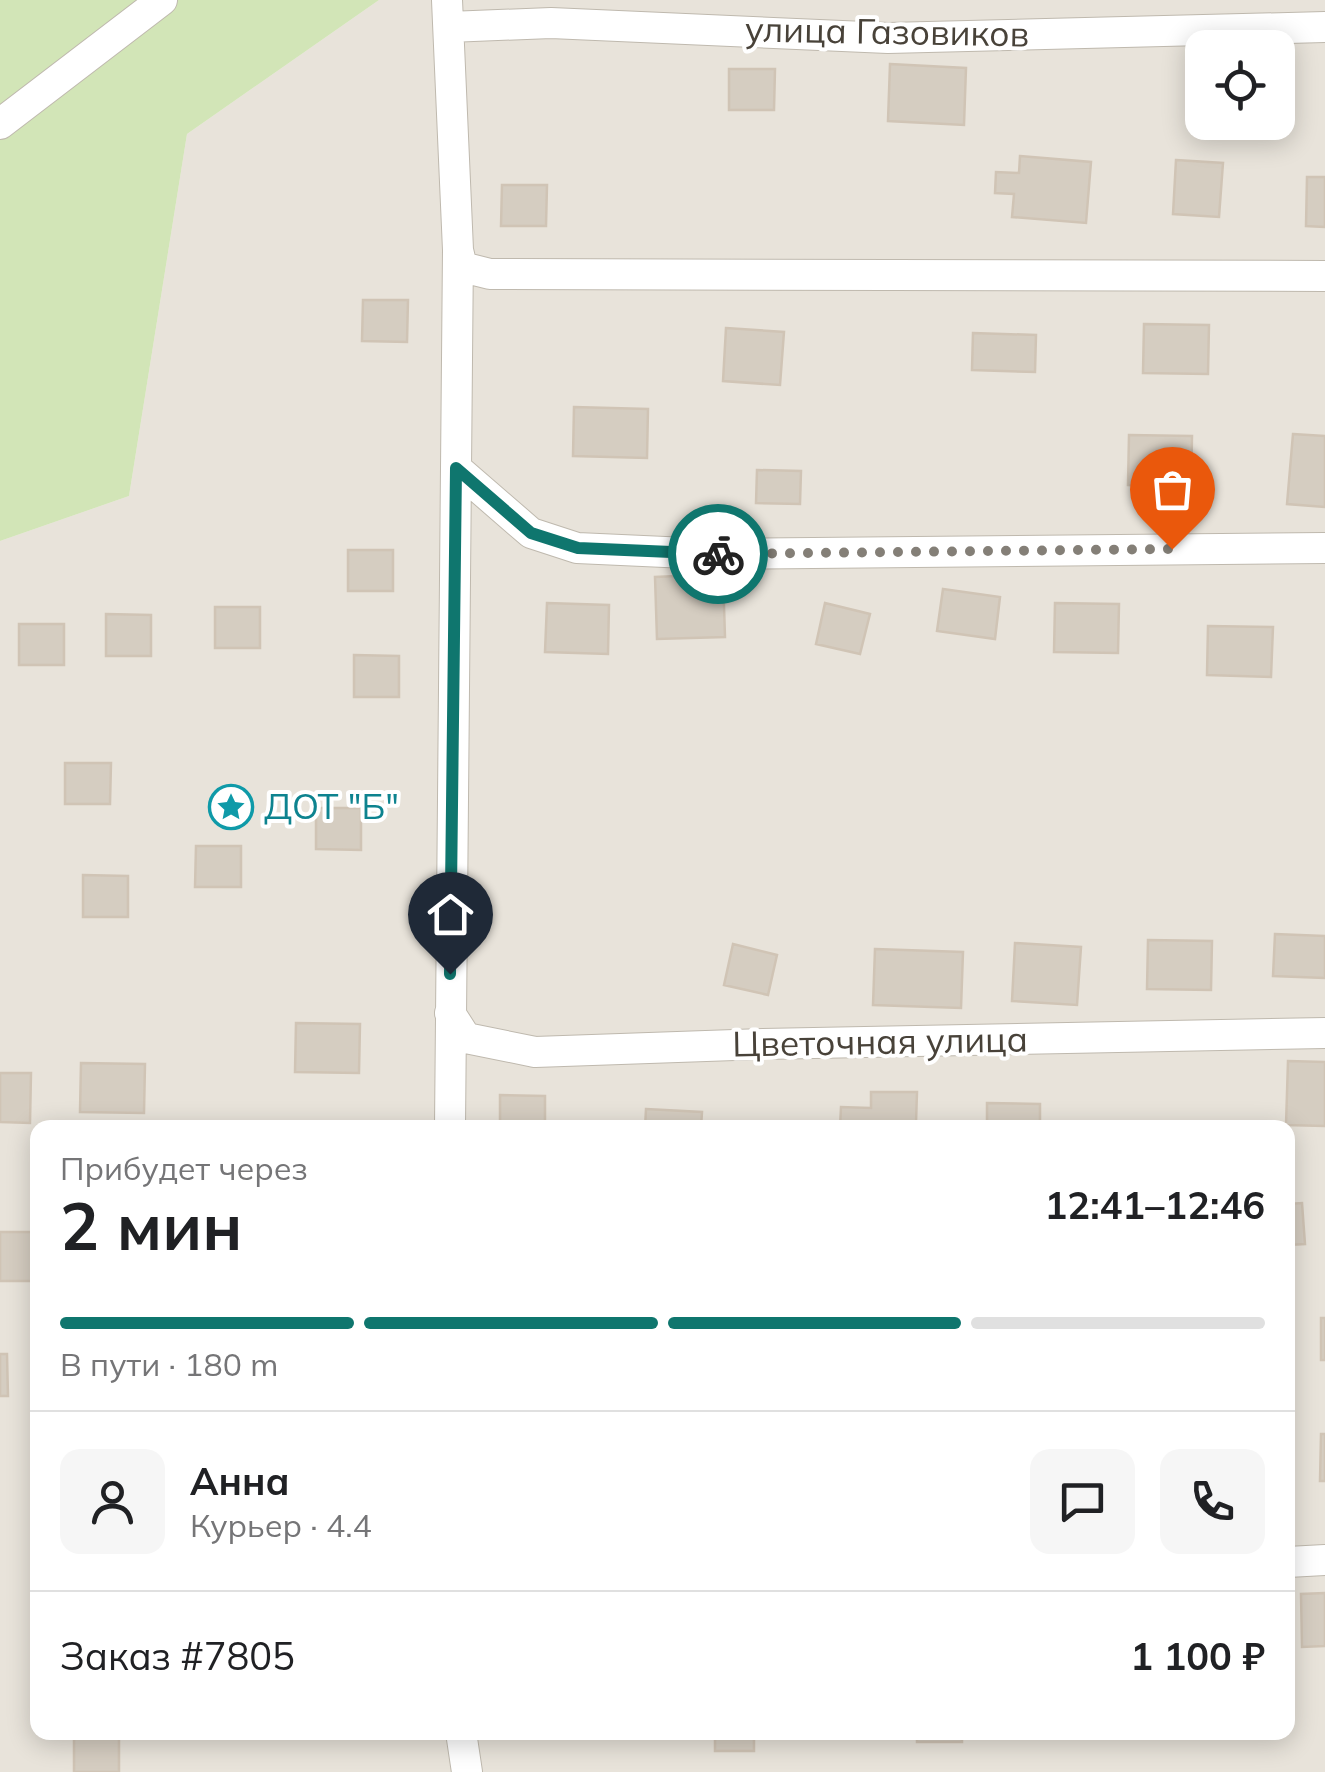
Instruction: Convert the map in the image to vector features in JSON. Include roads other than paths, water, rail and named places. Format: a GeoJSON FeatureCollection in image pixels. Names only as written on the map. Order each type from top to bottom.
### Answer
{"type":"FeatureCollection","features":[{"type":"Feature","properties":{"kind":"street"},"geometry":{"type":"LineString","coordinates":[[0,124],[162,0]]}},
{"type":"Feature","properties":{"kind":"street"},"geometry":{"type":"LineString","coordinates":[[448,14],[458,250],[450,1120]]}},
{"type":"Feature","properties":{"kind":"street","name":"улица Газовиков"},"geometry":{"type":"LineString","coordinates":[[448,14],[551,23],[888,38],[1325,27]]}},
{"type":"Feature","properties":{"kind":"street"},"geometry":{"type":"LineString","coordinates":[[458,250],[462,267],[490,274],[1325,276]]}},
{"type":"Feature","properties":{"kind":"street"},"geometry":{"type":"LineString","coordinates":[[456,468],[531,533],[578,548],[729,554],[1325,548]]}},
{"type":"Feature","properties":{"kind":"street","name":"Цветочная улица"},"geometry":{"type":"LineString","coordinates":[[450,1013],[466,1038],[535,1052],[782,1043],[1325,1033]]}},
{"type":"Feature","properties":{"kind":"street"},"geometry":{"type":"LineString","coordinates":[[1295,1562],[1325,1560]]}},
{"type":"Feature","properties":{"kind":"street"},"geometry":{"type":"LineString","coordinates":[[462,1740],[467,1772]]}},
{"type":"Feature","properties":{"kind":"place","name":"ДОТ \"Б\""},"geometry":{"type":"Point","coordinates":[231,807]}}]}
